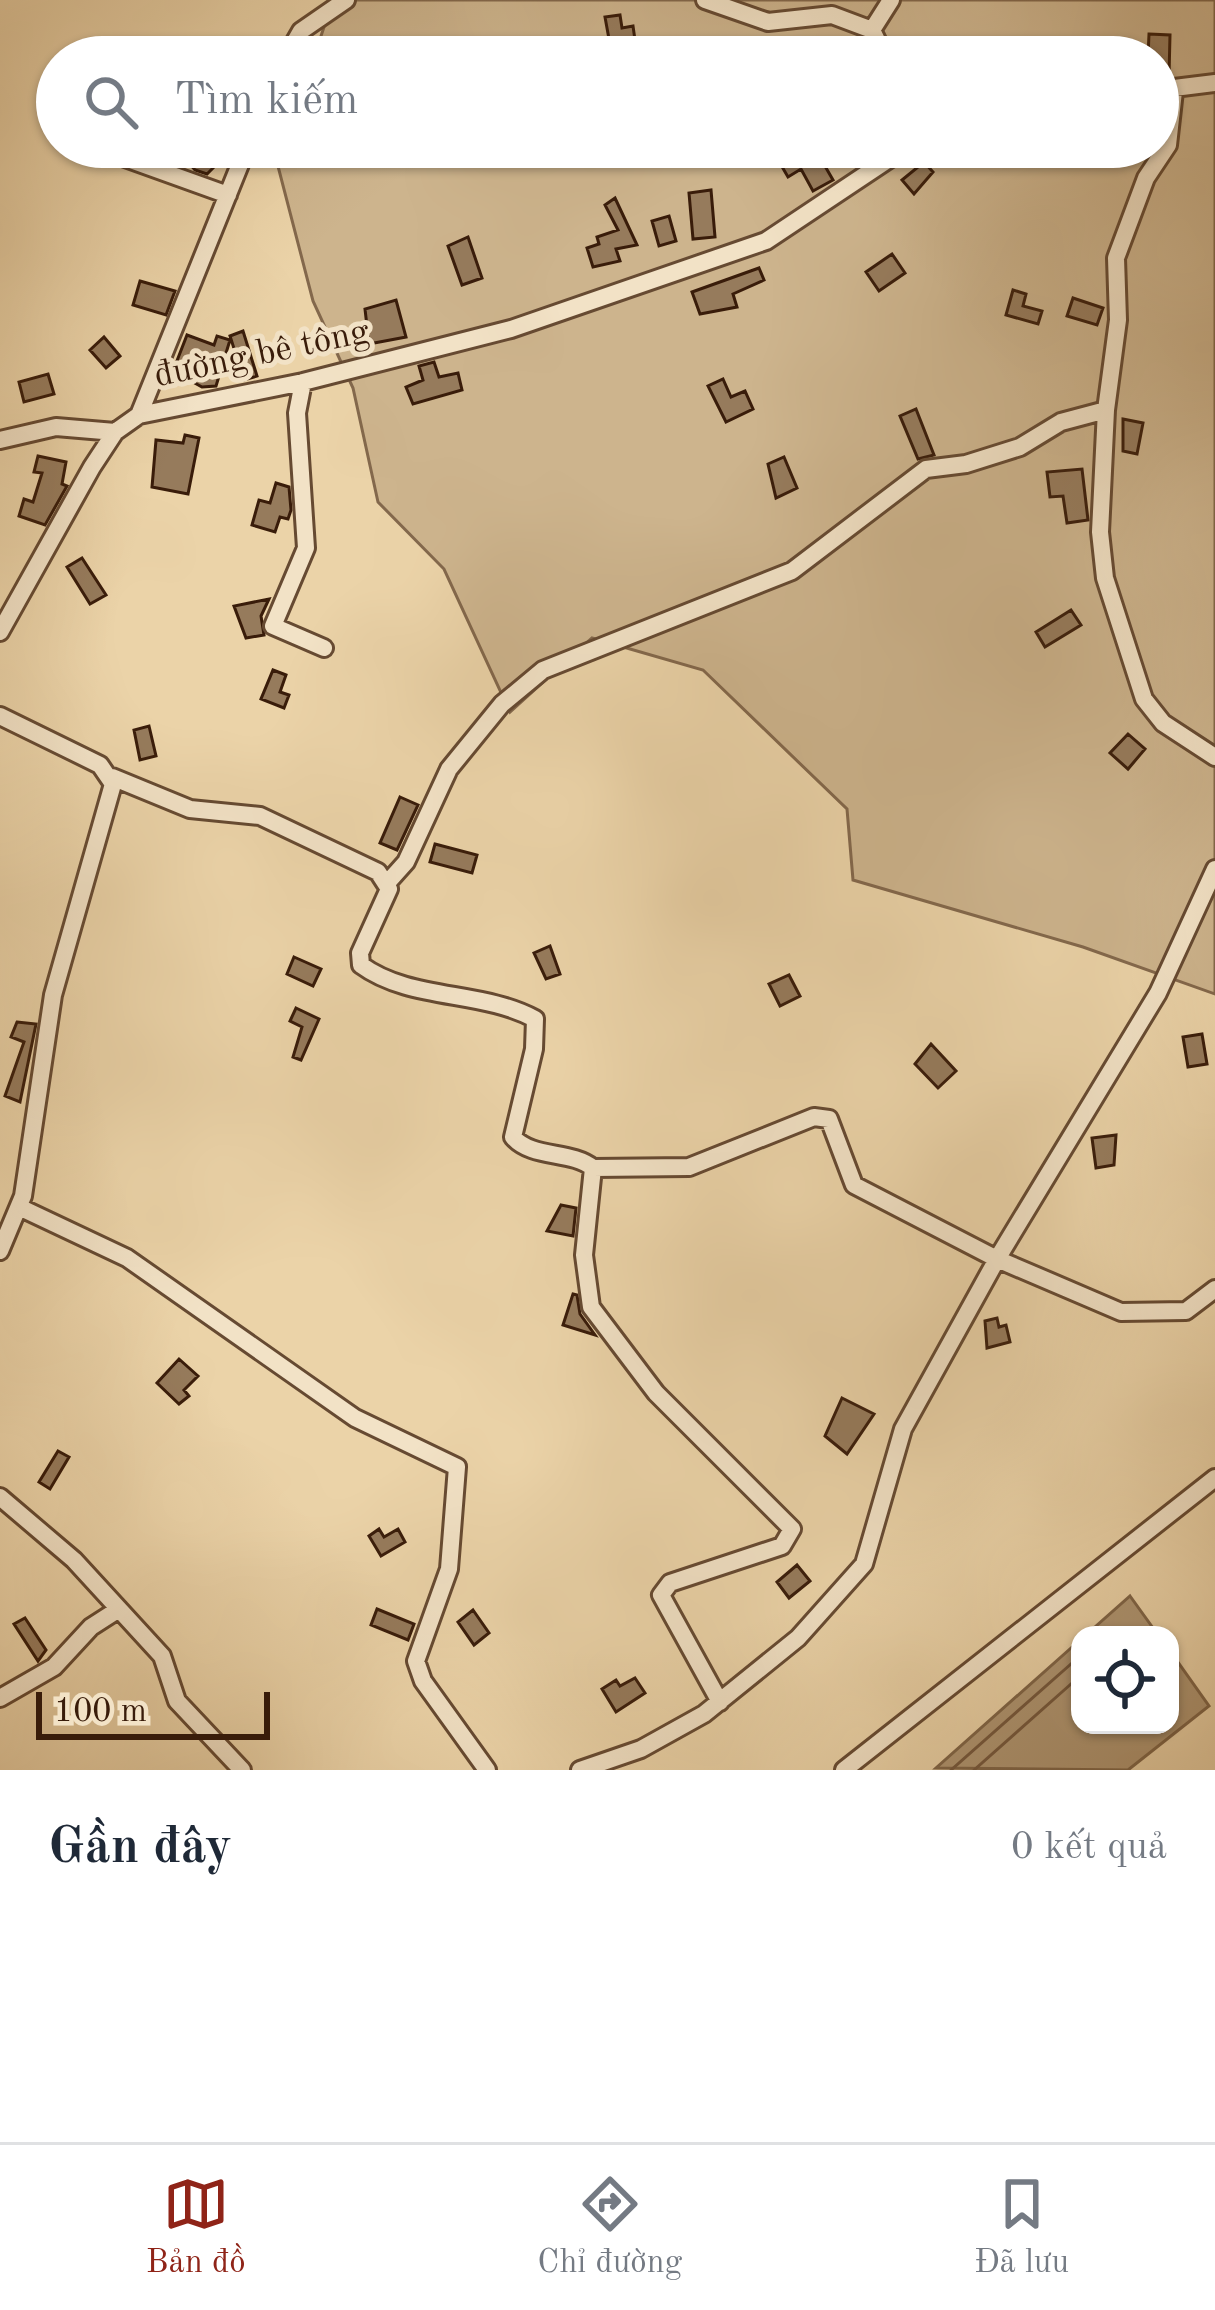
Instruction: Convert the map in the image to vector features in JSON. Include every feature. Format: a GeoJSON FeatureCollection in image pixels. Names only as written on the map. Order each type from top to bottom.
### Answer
{"type":"FeatureCollection","features":[{"type":"Feature","properties":{"kind":"street"},"geometry":{"type":"LineString","coordinates":[[299,36],[346,0]]}},
{"type":"Feature","properties":{"kind":"street"},"geometry":{"type":"LineString","coordinates":[[705,0],[768,22],[832,15],[872,30],[875,36]]}},
{"type":"Feature","properties":{"kind":"street"},"geometry":{"type":"LineString","coordinates":[[872,30],[891,0]]}},
{"type":"Feature","properties":{"kind":"street"},"geometry":{"type":"LineString","coordinates":[[1179,89],[1215,83]]}},
{"type":"Feature","properties":{"kind":"street"},"geometry":{"type":"LineString","coordinates":[[152,168],[228,195]]}},
{"type":"Feature","properties":{"kind":"street"},"geometry":{"type":"LineString","coordinates":[[139,415],[239,168]]}},
{"type":"Feature","properties":{"kind":"street","name":"đường bê tông"},"geometry":{"type":"LineString","coordinates":[[0,632],[115,432],[139,415],[303,382],[512,329],[766,241],[876,168]]}},
{"type":"Feature","properties":{"kind":"street"},"geometry":{"type":"LineString","coordinates":[[1153,168],[1116,258],[1118,320],[1106,410],[1100,547],[1111,598],[1152,713],[1215,757]]}},
{"type":"Feature","properties":{"kind":"street"},"geometry":{"type":"LineString","coordinates":[[303,382],[298,412],[306,548],[273,626],[324,648]]}},
{"type":"Feature","properties":{"kind":"street"},"geometry":{"type":"LineString","coordinates":[[1106,410],[1060,422],[1020,447],[966,464],[926,469],[792,571],[543,670],[502,704],[449,770],[406,862],[388,880],[361,965],[398,985],[429,988],[535,1019],[515,1142],[593,1168],[689,1167],[814,1118],[829,1119],[854,1185],[997,1259],[1121,1312],[1186,1311],[1215,1289]]}},
{"type":"Feature","properties":{"kind":"street"},"geometry":{"type":"LineString","coordinates":[[0,440],[56,427],[115,432]]}},
{"type":"Feature","properties":{"kind":"street"},"geometry":{"type":"LineString","coordinates":[[0,716],[100,765],[112,777],[190,809],[260,816],[388,880]]}},
{"type":"Feature","properties":{"kind":"street"},"geometry":{"type":"LineString","coordinates":[[0,1251],[19,1207],[53,994],[112,777]]}},
{"type":"Feature","properties":{"kind":"street"},"geometry":{"type":"LineString","coordinates":[[580,1770],[641,1749],[720,1702],[799,1639],[864,1564],[903,1429],[997,1259],[1158,993],[1215,869]]}},
{"type":"Feature","properties":{"kind":"street"},"geometry":{"type":"LineString","coordinates":[[593,1168],[584,1255],[591,1307],[656,1393],[792,1529],[782,1546],[664,1588],[664,1605],[720,1702]]}},
{"type":"Feature","properties":{"kind":"street"},"geometry":{"type":"LineString","coordinates":[[19,1207],[128,1258],[356,1418],[457,1467],[449,1569],[416,1661],[423,1681],[487,1770]]}},
{"type":"Feature","properties":{"kind":"street"},"geometry":{"type":"LineString","coordinates":[[844,1770],[1215,1478]]}},
{"type":"Feature","properties":{"kind":"street"},"geometry":{"type":"LineString","coordinates":[[0,1497],[61,1547],[162,1656],[177,1701],[242,1770]]}},
{"type":"Feature","properties":{"kind":"street"},"geometry":{"type":"LineString","coordinates":[[0,1698],[54,1666],[91,1627],[119,1610]]}},
{"type":"Feature","properties":{"kind":"shaded area"},"geometry":{"type":"Polygon","coordinates":[[[333,0],[1215,0],[1215,994],[1083,947],[853,880],[847,809],[703,670],[592,638],[510,712],[444,569],[378,502],[353,388],[313,301],[278,168],[1179,168],[1179,36],[321,36],[333,0]]]}},
{"type":"Feature","properties":{"kind":"water"},"geometry":{"type":"Polygon","coordinates":[[[1130,1596],[1152,1626],[1096,1626],[1130,1596]]]}},
{"type":"Feature","properties":{"kind":"water"},"geometry":{"type":"Polygon","coordinates":[[[1071,1648],[1071,1734],[1174,1734],[1128,1770],[936,1768],[1071,1648]]]}},
{"type":"Feature","properties":{"kind":"water"},"geometry":{"type":"Polygon","coordinates":[[[1179,1664],[1209,1706],[1179,1730],[1179,1664]]]}},
{"type":"Feature","properties":{"kind":"building"},"geometry":{"type":"Polygon","coordinates":[[[620,15],[622,28],[633,26],[634,36],[608,36],[605,17],[620,15]]]}},
{"type":"Feature","properties":{"kind":"building"},"geometry":{"type":"Polygon","coordinates":[[[783,168],[826,168],[833,180],[813,191],[801,169],[788,177],[783,168]]]}},
{"type":"Feature","properties":{"kind":"building"},"geometry":{"type":"Polygon","coordinates":[[[917,168],[933,172],[914,194],[902,180],[917,168]]]}},
{"type":"Feature","properties":{"kind":"building"},"geometry":{"type":"Polygon","coordinates":[[[711,190],[715,237],[693,239],[689,193],[711,190]]]}},
{"type":"Feature","properties":{"kind":"building"},"geometry":{"type":"Polygon","coordinates":[[[615,198],[637,245],[616,249],[620,261],[593,267],[587,248],[599,244],[597,237],[618,230],[605,205],[615,198]]]}},
{"type":"Feature","properties":{"kind":"building"},"geometry":{"type":"Polygon","coordinates":[[[669,216],[676,241],[659,246],[652,221],[669,216]]]}},
{"type":"Feature","properties":{"kind":"building"},"geometry":{"type":"Polygon","coordinates":[[[468,237],[482,278],[462,285],[448,246],[468,237]]]}},
{"type":"Feature","properties":{"kind":"building"},"geometry":{"type":"Polygon","coordinates":[[[892,254],[905,273],[879,291],[866,272],[892,254]]]}},
{"type":"Feature","properties":{"kind":"building"},"geometry":{"type":"Polygon","coordinates":[[[759,268],[764,280],[733,294],[737,307],[700,314],[692,292],[759,268]]]}},
{"type":"Feature","properties":{"kind":"building"},"geometry":{"type":"Polygon","coordinates":[[[140,281],[175,291],[166,315],[133,305],[140,281]]]}},
{"type":"Feature","properties":{"kind":"building"},"geometry":{"type":"Polygon","coordinates":[[[1013,290],[1026,294],[1023,306],[1042,311],[1038,324],[1006,315],[1013,290]]]}},
{"type":"Feature","properties":{"kind":"building"},"geometry":{"type":"Polygon","coordinates":[[[1073,298],[1103,308],[1097,325],[1067,316],[1073,298]]]}},
{"type":"Feature","properties":{"kind":"building"},"geometry":{"type":"Polygon","coordinates":[[[396,300],[406,337],[369,344],[365,309],[396,300]]]}},
{"type":"Feature","properties":{"kind":"building"},"geometry":{"type":"Polygon","coordinates":[[[243,331],[257,376],[244,380],[230,336],[243,331]]]}},
{"type":"Feature","properties":{"kind":"building"},"geometry":{"type":"Polygon","coordinates":[[[187,335],[214,345],[217,336],[230,340],[216,386],[202,387],[173,371],[187,335]]]}},
{"type":"Feature","properties":{"kind":"building"},"geometry":{"type":"Polygon","coordinates":[[[104,337],[120,356],[106,368],[90,350],[104,337]]]}},
{"type":"Feature","properties":{"kind":"building"},"geometry":{"type":"Polygon","coordinates":[[[434,362],[439,377],[458,373],[462,390],[413,404],[406,387],[423,380],[419,366],[434,362]]]}},
{"type":"Feature","properties":{"kind":"building"},"geometry":{"type":"Polygon","coordinates":[[[48,374],[54,394],[24,402],[19,382],[48,374]]]}},
{"type":"Feature","properties":{"kind":"building"},"geometry":{"type":"Polygon","coordinates":[[[723,379],[731,397],[745,391],[753,409],[726,422],[708,386],[723,379]]]}},
{"type":"Feature","properties":{"kind":"building"},"geometry":{"type":"Polygon","coordinates":[[[916,409],[934,455],[918,459],[900,416],[916,409]]]}},
{"type":"Feature","properties":{"kind":"building"},"geometry":{"type":"Polygon","coordinates":[[[1123,419],[1143,423],[1137,454],[1123,451],[1123,419]]]}},
{"type":"Feature","properties":{"kind":"building"},"geometry":{"type":"Polygon","coordinates":[[[185,435],[199,438],[188,494],[152,487],[156,440],[183,443],[185,435]]]}},
{"type":"Feature","properties":{"kind":"building"},"geometry":{"type":"Polygon","coordinates":[[[38,456],[66,462],[62,484],[67,486],[45,525],[19,516],[24,499],[33,502],[42,473],[34,472],[38,456]]]}},
{"type":"Feature","properties":{"kind":"building"},"geometry":{"type":"Polygon","coordinates":[[[784,457],[797,488],[776,498],[768,464],[784,457]]]}},
{"type":"Feature","properties":{"kind":"building"},"geometry":{"type":"Polygon","coordinates":[[[1082,469],[1088,520],[1067,523],[1063,496],[1050,497],[1047,472],[1082,469]]]}},
{"type":"Feature","properties":{"kind":"building"},"geometry":{"type":"Polygon","coordinates":[[[276,483],[289,487],[291,510],[288,519],[280,517],[275,532],[252,525],[259,500],[270,503],[276,483]]]}},
{"type":"Feature","properties":{"kind":"building"},"geometry":{"type":"Polygon","coordinates":[[[82,558],[106,595],[90,604],[67,567],[82,558]]]}},
{"type":"Feature","properties":{"kind":"building"},"geometry":{"type":"Polygon","coordinates":[[[269,599],[261,616],[264,635],[246,638],[234,606],[269,599]]]}},
{"type":"Feature","properties":{"kind":"building"},"geometry":{"type":"Polygon","coordinates":[[[1071,610],[1081,625],[1045,647],[1036,632],[1071,610]]]}},
{"type":"Feature","properties":{"kind":"building"},"geometry":{"type":"Polygon","coordinates":[[[273,670],[286,675],[280,692],[289,695],[284,708],[261,699],[273,670]]]}},
{"type":"Feature","properties":{"kind":"building"},"geometry":{"type":"Polygon","coordinates":[[[149,726],[156,756],[140,760],[134,730],[149,726]]]}},
{"type":"Feature","properties":{"kind":"building"},"geometry":{"type":"Polygon","coordinates":[[[1128,734],[1145,749],[1128,769],[1110,753],[1128,734]]]}},
{"type":"Feature","properties":{"kind":"building"},"geometry":{"type":"Polygon","coordinates":[[[400,797],[418,805],[397,850],[380,843],[400,797]]]}},
{"type":"Feature","properties":{"kind":"building"},"geometry":{"type":"Polygon","coordinates":[[[435,844],[477,855],[472,873],[430,862],[435,844]]]}},
{"type":"Feature","properties":{"kind":"building"},"geometry":{"type":"Polygon","coordinates":[[[550,946],[560,974],[546,979],[534,953],[550,946]]]}},
{"type":"Feature","properties":{"kind":"building"},"geometry":{"type":"Polygon","coordinates":[[[294,957],[321,969],[313,986],[287,974],[294,957]]]}},
{"type":"Feature","properties":{"kind":"building"},"geometry":{"type":"Polygon","coordinates":[[[789,975],[800,996],[780,1006],[769,984],[789,975]]]}},
{"type":"Feature","properties":{"kind":"building"},"geometry":{"type":"Polygon","coordinates":[[[296,1008],[319,1019],[301,1060],[293,1057],[302,1027],[290,1021],[296,1008]]]}},
{"type":"Feature","properties":{"kind":"building"},"geometry":{"type":"Polygon","coordinates":[[[17,1022],[36,1024],[20,1102],[5,1096],[24,1042],[11,1037],[17,1022]]]}},
{"type":"Feature","properties":{"kind":"building"},"geometry":{"type":"Polygon","coordinates":[[[1202,1034],[1207,1064],[1188,1067],[1183,1037],[1202,1034]]]}},
{"type":"Feature","properties":{"kind":"building"},"geometry":{"type":"Polygon","coordinates":[[[931,1044],[956,1071],[938,1088],[915,1064],[931,1044]]]}},
{"type":"Feature","properties":{"kind":"building"},"geometry":{"type":"Polygon","coordinates":[[[1116,1135],[1114,1165],[1096,1168],[1092,1138],[1116,1135]]]}},
{"type":"Feature","properties":{"kind":"building"},"geometry":{"type":"Polygon","coordinates":[[[561,1205],[576,1208],[573,1236],[547,1231],[561,1205]]]}},
{"type":"Feature","properties":{"kind":"building"},"geometry":{"type":"Polygon","coordinates":[[[573,1294],[580,1314],[595,1335],[563,1325],[573,1294]]]}},
{"type":"Feature","properties":{"kind":"building"},"geometry":{"type":"Polygon","coordinates":[[[997,1318],[999,1327],[1006,1325],[1010,1342],[987,1348],[985,1321],[997,1318]]]}},
{"type":"Feature","properties":{"kind":"building"},"geometry":{"type":"Polygon","coordinates":[[[179,1359],[198,1376],[184,1390],[189,1396],[179,1404],[157,1383],[179,1359]]]}},
{"type":"Feature","properties":{"kind":"building"},"geometry":{"type":"Polygon","coordinates":[[[842,1398],[874,1414],[847,1454],[825,1436],[842,1398]]]}},
{"type":"Feature","properties":{"kind":"building"},"geometry":{"type":"Polygon","coordinates":[[[58,1451],[69,1457],[50,1489],[39,1482],[58,1451]]]}},
{"type":"Feature","properties":{"kind":"building"},"geometry":{"type":"Polygon","coordinates":[[[379,1529],[384,1537],[398,1529],[405,1542],[381,1556],[369,1536],[379,1529]]]}},
{"type":"Feature","properties":{"kind":"building"},"geometry":{"type":"Polygon","coordinates":[[[797,1565],[810,1581],[789,1598],[777,1582],[797,1565]]]}},
{"type":"Feature","properties":{"kind":"building"},"geometry":{"type":"Polygon","coordinates":[[[377,1609],[414,1624],[408,1640],[371,1625],[377,1609]]]}},
{"type":"Feature","properties":{"kind":"building"},"geometry":{"type":"Polygon","coordinates":[[[473,1610],[489,1633],[474,1645],[458,1622],[473,1610]]]}},
{"type":"Feature","properties":{"kind":"building"},"geometry":{"type":"Polygon","coordinates":[[[25,1618],[46,1650],[38,1661],[14,1624],[25,1618]]]}},
{"type":"Feature","properties":{"kind":"building"},"geometry":{"type":"Polygon","coordinates":[[[635,1678],[645,1693],[616,1712],[602,1689],[616,1680],[620,1686],[635,1678]]]}}]}
